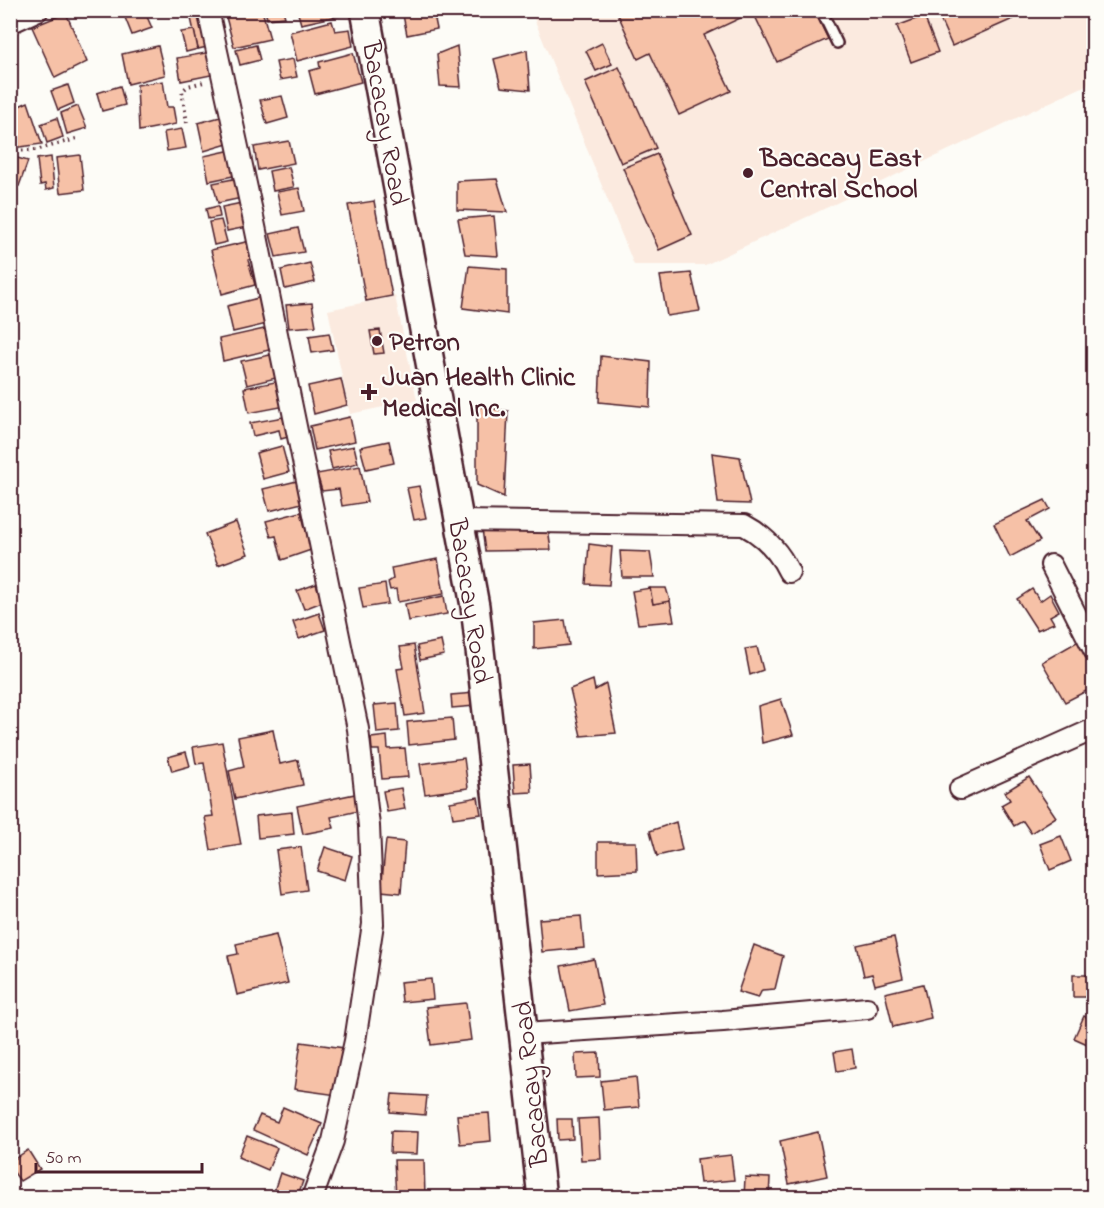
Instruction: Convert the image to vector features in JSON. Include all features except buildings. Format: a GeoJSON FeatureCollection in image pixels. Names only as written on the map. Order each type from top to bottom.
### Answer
{"type":"FeatureCollection","features":[{"type":"Feature","properties":{"kind":"main road","name":"Bacacay Road"},"geometry":{"type":"LineString","coordinates":[[365,10],[475,606],[542,1197]]}},
{"type":"Feature","properties":{"kind":"street"},"geometry":{"type":"LineString","coordinates":[[10,23],[38,10]]}},
{"type":"Feature","properties":{"kind":"street"},"geometry":{"type":"LineString","coordinates":[[208,10],[358,729],[369,826],[373,924],[355,1041],[336,1130],[312,1197]]}},
{"type":"Feature","properties":{"kind":"street"},"geometry":{"type":"LineString","coordinates":[[459,521],[744,525],[758,532],[780,554],[789,572]]}},
{"type":"Feature","properties":{"kind":"street"},"geometry":{"type":"LineString","coordinates":[[1051,564],[1094,650]]}},
{"type":"Feature","properties":{"kind":"street"},"geometry":{"type":"LineString","coordinates":[[960,789],[1094,729]]}},
{"type":"Feature","properties":{"kind":"street"},"geometry":{"type":"LineString","coordinates":[[524,1034],[723,1021],[867,1008]]}},
{"type":"Feature","properties":{"kind":"lane"},"geometry":{"type":"LineString","coordinates":[[821,10],[837,43]]}},
{"type":"Feature","properties":{"kind":"path"},"geometry":{"type":"LineString","coordinates":[[188,123],[182,91],[188,86],[223,78]]}},
{"type":"Feature","properties":{"kind":"path"},"geometry":{"type":"LineString","coordinates":[[10,151],[36,150],[76,139]]}},
{"type":"Feature","properties":{"kind":"shaded area","name":"Bacacay East Central School"},"geometry":{"type":"Polygon","coordinates":[[[531,11],[1093,11],[1093,82],[705,265],[634,265],[531,11]]]}},
{"type":"Feature","properties":{"kind":"shaded area"},"geometry":{"type":"Polygon","coordinates":[[[395,296],[417,400],[350,414],[328,310],[395,296]]]}},
{"type":"Feature","properties":{"kind":"place","name":"Bacacay East Central School"},"geometry":{"type":"Point","coordinates":[748,173]}},
{"type":"Feature","properties":{"kind":"place","name":"Petron"},"geometry":{"type":"Point","coordinates":[377,341]}},
{"type":"Feature","properties":{"kind":"place","name":"Juan Health Clinic Medical Inc."},"geometry":{"type":"Point","coordinates":[369,392]}}]}
